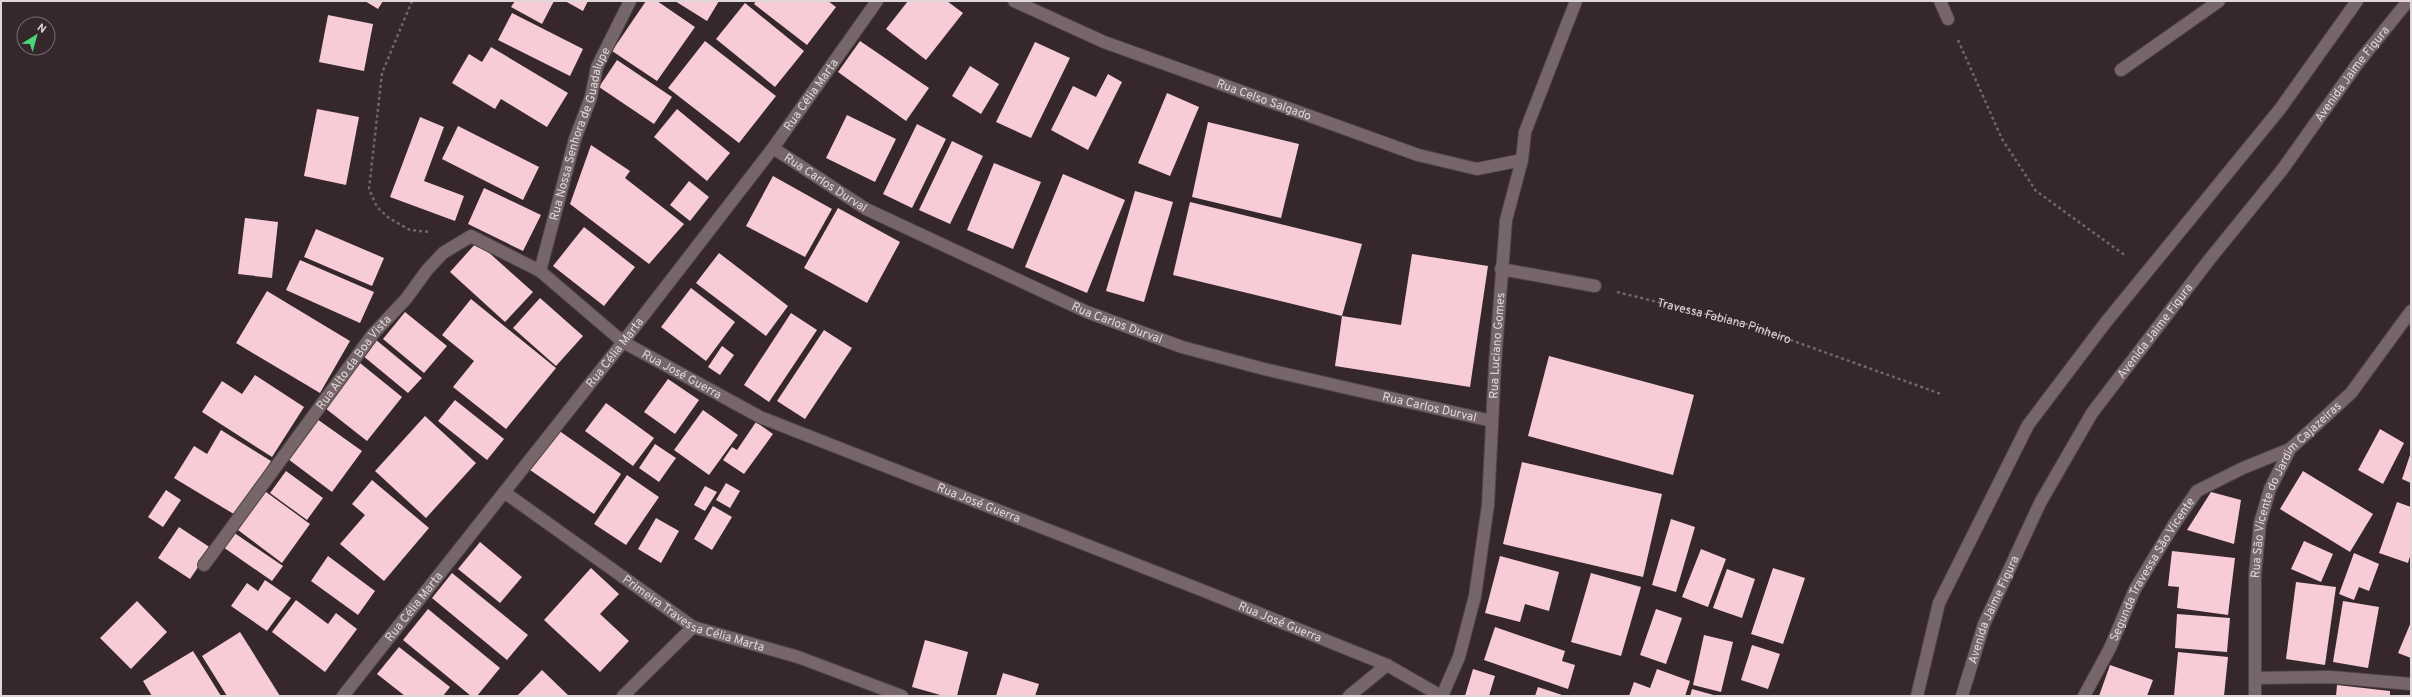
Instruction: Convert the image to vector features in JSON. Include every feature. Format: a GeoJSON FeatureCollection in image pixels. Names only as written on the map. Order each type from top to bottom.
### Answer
{"type":"FeatureCollection","features":[{"type":"Feature","properties":{"kind":"street","name":"Rua Nossa Senhora de Guadalupe"},"geometry":{"type":"LineString","coordinates":[[540,271],[574,139],[591,97],[597,67],[630,1]]}},
{"type":"Feature","properties":{"kind":"street","name":"Rua Célia Marta"},"geometry":{"type":"LineString","coordinates":[[343,696],[624,342],[773,148],[877,1]]}},
{"type":"Feature","properties":{"kind":"street","name":"Rua Celso Salgado"},"geometry":{"type":"LineString","coordinates":[[1014,1],[1104,42],[1418,155],[1477,169],[1522,160]]}},
{"type":"Feature","properties":{"kind":"street","name":"Rua Luciano Gomes"},"geometry":{"type":"LineString","coordinates":[[1441,696],[1459,657],[1474,596],[1488,505],[1501,269],[1506,220],[1522,160],[1525,132],[1576,1]]}},
{"type":"Feature","properties":{"kind":"street"},"geometry":{"type":"LineString","coordinates":[[1940,1],[1948,19]]}},
{"type":"Feature","properties":{"kind":"street"},"geometry":{"type":"LineString","coordinates":[[2121,70],[2219,1]]}},
{"type":"Feature","properties":{"kind":"street"},"geometry":{"type":"LineString","coordinates":[[1917,696],[1940,603],[2028,425],[2106,322],[2280,109],[2357,1]]}},
{"type":"Feature","properties":{"kind":"street","name":"Avenida Jaime Figura"},"geometry":{"type":"LineString","coordinates":[[1962,696],[1988,617],[2040,503],[2092,413],[2209,260],[2282,170],[2358,63],[2408,1]]}},
{"type":"Feature","properties":{"kind":"street","name":"Rua Carlos Durval"},"geometry":{"type":"LineString","coordinates":[[773,148],[866,209],[1087,312],[1182,347],[1268,370],[1492,421]]}},
{"type":"Feature","properties":{"kind":"street"},"geometry":{"type":"LineString","coordinates":[[471,236],[540,271]]}},
{"type":"Feature","properties":{"kind":"street","name":"Rua Alto da Boa Vista"},"geometry":{"type":"LineString","coordinates":[[204,565],[373,334],[406,299],[427,270],[443,253],[471,236]]}},
{"type":"Feature","properties":{"kind":"street"},"geometry":{"type":"LineString","coordinates":[[1501,269],[1595,286]]}},
{"type":"Feature","properties":{"kind":"street","name":"Rua José Guerra"},"geometry":{"type":"LineString","coordinates":[[540,271],[624,342],[760,417],[1204,590],[1388,665],[1441,696]]}},
{"type":"Feature","properties":{"kind":"street","name":"Rua São Vicente do Jardim Cajazeiras"},"geometry":{"type":"LineString","coordinates":[[2255,696],[2255,575],[2260,523],[2270,489],[2290,449],[2351,393],[2411,311]]}},
{"type":"Feature","properties":{"kind":"street","name":"Segunda Travessa São Vicente"},"geometry":{"type":"LineString","coordinates":[[2084,696],[2110,648],[2135,589],[2173,526],[2197,491],[2230,474],[2290,449]]}},
{"type":"Feature","properties":{"kind":"street","name":"Primeira Travessa Célia Marta"},"geometry":{"type":"LineString","coordinates":[[504,492],[693,627],[798,657],[902,696]]}},
{"type":"Feature","properties":{"kind":"street"},"geometry":{"type":"LineString","coordinates":[[623,696],[693,627]]}},
{"type":"Feature","properties":{"kind":"street"},"geometry":{"type":"LineString","coordinates":[[1349,696],[1388,665]]}},
{"type":"Feature","properties":{"kind":"street"},"geometry":{"type":"LineString","coordinates":[[2256,678],[2332,677],[2411,684]]}},
{"type":"Feature","properties":{"kind":"path"},"geometry":{"type":"LineString","coordinates":[[412,1],[382,73],[369,189],[377,207],[410,230],[471,236]]}},
{"type":"Feature","properties":{"kind":"path"},"geometry":{"type":"LineString","coordinates":[[1948,19],[2002,139],[2036,191],[2126,256]]}},
{"type":"Feature","properties":{"kind":"path","name":"Travessa Fabiana Pinheiro"},"geometry":{"type":"LineString","coordinates":[[1595,286],[1746,324],[1941,394]]}},
{"type":"Feature","properties":{"kind":"building"},"geometry":{"type":"Polygon","coordinates":[[[365,1],[383,1],[378,9],[365,1]]]}},
{"type":"Feature","properties":{"kind":"building"},"geometry":{"type":"Polygon","coordinates":[[[515,1],[554,1],[542,24],[511,7],[515,1]]]}},
{"type":"Feature","properties":{"kind":"building"},"geometry":{"type":"Polygon","coordinates":[[[565,1],[588,1],[583,11],[565,1]]]}},
{"type":"Feature","properties":{"kind":"building"},"geometry":{"type":"Polygon","coordinates":[[[646,1],[657,1],[695,27],[657,81],[612,51],[646,1]]]}},
{"type":"Feature","properties":{"kind":"building"},"geometry":{"type":"Polygon","coordinates":[[[675,1],[719,1],[707,21],[675,1]]]}},
{"type":"Feature","properties":{"kind":"building"},"geometry":{"type":"Polygon","coordinates":[[[756,1],[828,1],[836,7],[807,45],[754,4],[756,1]]]}},
{"type":"Feature","properties":{"kind":"building"},"geometry":{"type":"Polygon","coordinates":[[[908,1],[947,1],[963,13],[926,60],[886,29],[908,1]]]}},
{"type":"Feature","properties":{"kind":"building"},"geometry":{"type":"Polygon","coordinates":[[[745,3],[804,51],[775,87],[716,39],[745,3]]]}},
{"type":"Feature","properties":{"kind":"building"},"geometry":{"type":"Polygon","coordinates":[[[512,13],[583,49],[570,76],[498,40],[512,13]]]}},
{"type":"Feature","properties":{"kind":"building"},"geometry":{"type":"Polygon","coordinates":[[[328,15],[373,24],[364,71],[319,62],[328,15]]]}},
{"type":"Feature","properties":{"kind":"building"},"geometry":{"type":"Polygon","coordinates":[[[705,41],[776,96],[739,143],[668,88],[705,41]]]}},
{"type":"Feature","properties":{"kind":"building"},"geometry":{"type":"Polygon","coordinates":[[[860,41],[929,88],[906,121],[838,72],[860,41]]]}},
{"type":"Feature","properties":{"kind":"building"},"geometry":{"type":"Polygon","coordinates":[[[1035,42],[1070,58],[1031,138],[996,122],[1035,42]]]}},
{"type":"Feature","properties":{"kind":"building"},"geometry":{"type":"Polygon","coordinates":[[[491,47],[568,93],[547,127],[501,99],[495,109],[452,83],[469,54],[482,62],[491,47]]]}},
{"type":"Feature","properties":{"kind":"building"},"geometry":{"type":"Polygon","coordinates":[[[617,60],[672,97],[654,124],[599,87],[617,60]]]}},
{"type":"Feature","properties":{"kind":"building"},"geometry":{"type":"Polygon","coordinates":[[[970,66],[999,84],[981,114],[952,96],[970,66]]]}},
{"type":"Feature","properties":{"kind":"building"},"geometry":{"type":"Polygon","coordinates":[[[1108,74],[1122,82],[1088,150],[1051,130],[1073,86],[1096,97],[1108,74]]]}},
{"type":"Feature","properties":{"kind":"building"},"geometry":{"type":"Polygon","coordinates":[[[1167,93],[1199,107],[1170,176],[1138,163],[1167,93]]]}},
{"type":"Feature","properties":{"kind":"building"},"geometry":{"type":"Polygon","coordinates":[[[317,109],[359,117],[346,185],[304,176],[317,109]]]}},
{"type":"Feature","properties":{"kind":"building"},"geometry":{"type":"Polygon","coordinates":[[[677,109],[730,153],[707,181],[654,137],[677,109]]]}},
{"type":"Feature","properties":{"kind":"building"},"geometry":{"type":"Polygon","coordinates":[[[847,115],[896,139],[875,182],[826,158],[847,115]]]}},
{"type":"Feature","properties":{"kind":"building"},"geometry":{"type":"Polygon","coordinates":[[[420,117],[444,127],[424,181],[464,196],[455,221],[390,197],[420,117]]]}},
{"type":"Feature","properties":{"kind":"building"},"geometry":{"type":"Polygon","coordinates":[[[1208,122],[1299,144],[1281,218],[1192,197],[1208,122]]]}},
{"type":"Feature","properties":{"kind":"building"},"geometry":{"type":"Polygon","coordinates":[[[917,124],[946,139],[912,208],[883,194],[917,124]]]}},
{"type":"Feature","properties":{"kind":"building"},"geometry":{"type":"Polygon","coordinates":[[[458,126],[539,167],[523,200],[442,159],[458,126]]]}},
{"type":"Feature","properties":{"kind":"building"},"geometry":{"type":"Polygon","coordinates":[[[952,141],[983,156],[950,224],[919,210],[952,141]]]}},
{"type":"Feature","properties":{"kind":"building"},"geometry":{"type":"Polygon","coordinates":[[[591,145],[630,171],[625,178],[684,224],[649,264],[570,204],[591,145]]]}},
{"type":"Feature","properties":{"kind":"building"},"geometry":{"type":"Polygon","coordinates":[[[994,163],[1041,182],[1013,249],[967,230],[994,163]]]}},
{"type":"Feature","properties":{"kind":"building"},"geometry":{"type":"Polygon","coordinates":[[[1063,174],[1125,200],[1087,293],[1025,267],[1063,174]]]}},
{"type":"Feature","properties":{"kind":"building"},"geometry":{"type":"Polygon","coordinates":[[[773,176],[832,209],[805,257],[746,226],[773,176]]]}},
{"type":"Feature","properties":{"kind":"building"},"geometry":{"type":"Polygon","coordinates":[[[689,181],[709,197],[690,221],[670,205],[689,181]]]}},
{"type":"Feature","properties":{"kind":"building"},"geometry":{"type":"Polygon","coordinates":[[[484,188],[541,215],[523,251],[468,224],[484,188]]]}},
{"type":"Feature","properties":{"kind":"building"},"geometry":{"type":"Polygon","coordinates":[[[1135,191],[1173,202],[1144,302],[1106,291],[1135,191]]]}},
{"type":"Feature","properties":{"kind":"building"},"geometry":{"type":"Polygon","coordinates":[[[1190,202],[1362,244],[1342,316],[1173,275],[1190,202]]]}},
{"type":"Feature","properties":{"kind":"building"},"geometry":{"type":"Polygon","coordinates":[[[838,208],[900,242],[867,303],[804,268],[838,208]]]}},
{"type":"Feature","properties":{"kind":"building"},"geometry":{"type":"Polygon","coordinates":[[[245,218],[278,222],[272,278],[238,274],[245,218]]]}},
{"type":"Feature","properties":{"kind":"building"},"geometry":{"type":"Polygon","coordinates":[[[584,227],[635,267],[604,306],[553,266],[584,227]]]}},
{"type":"Feature","properties":{"kind":"building"},"geometry":{"type":"Polygon","coordinates":[[[316,229],[384,258],[372,286],[304,257],[316,229]]]}},
{"type":"Feature","properties":{"kind":"building"},"geometry":{"type":"Polygon","coordinates":[[[477,242],[533,292],[505,322],[450,272],[477,242]]]}},
{"type":"Feature","properties":{"kind":"building"},"geometry":{"type":"Polygon","coordinates":[[[719,253],[788,306],[766,336],[696,283],[719,253]]]}},
{"type":"Feature","properties":{"kind":"building"},"geometry":{"type":"Polygon","coordinates":[[[1412,254],[1488,266],[1470,387],[1335,366],[1342,316],[1401,325],[1412,254]]]}},
{"type":"Feature","properties":{"kind":"building"},"geometry":{"type":"Polygon","coordinates":[[[300,260],[374,292],[360,323],[286,290],[300,260]]]}},
{"type":"Feature","properties":{"kind":"building"},"geometry":{"type":"Polygon","coordinates":[[[691,288],[735,322],[706,361],[661,327],[691,288]]]}},
{"type":"Feature","properties":{"kind":"building"},"geometry":{"type":"Polygon","coordinates":[[[267,291],[350,341],[320,393],[236,343],[267,291]]]}},
{"type":"Feature","properties":{"kind":"building"},"geometry":{"type":"Polygon","coordinates":[[[540,298],[583,336],[556,366],[513,328],[540,298]]]}},
{"type":"Feature","properties":{"kind":"building"},"geometry":{"type":"Polygon","coordinates":[[[471,299],[556,368],[506,429],[453,387],[474,361],[442,335],[471,299]]]}},
{"type":"Feature","properties":{"kind":"building"},"geometry":{"type":"Polygon","coordinates":[[[405,312],[447,346],[424,373],[383,339],[405,312]]]}},
{"type":"Feature","properties":{"kind":"building"},"geometry":{"type":"Polygon","coordinates":[[[791,313],[817,330],[769,402],[744,385],[791,313]]]}},
{"type":"Feature","properties":{"kind":"building"},"geometry":{"type":"Polygon","coordinates":[[[824,330],[852,348],[805,419],[777,401],[824,330]]]}},
{"type":"Feature","properties":{"kind":"building"},"geometry":{"type":"Polygon","coordinates":[[[375,339],[422,378],[408,393],[362,355],[375,339]]]}},
{"type":"Feature","properties":{"kind":"building"},"geometry":{"type":"Polygon","coordinates":[[[722,346],[734,355],[720,375],[708,367],[722,346]]]}},
{"type":"Feature","properties":{"kind":"building"},"geometry":{"type":"Polygon","coordinates":[[[1549,356],[1694,395],[1673,475],[1528,436],[1549,356]]]}},
{"type":"Feature","properties":{"kind":"building"},"geometry":{"type":"Polygon","coordinates":[[[360,363],[402,397],[367,441],[325,408],[360,363]]]}},
{"type":"Feature","properties":{"kind":"building"},"geometry":{"type":"Polygon","coordinates":[[[255,375],[304,407],[272,457],[202,412],[222,381],[242,394],[255,375]]]}},
{"type":"Feature","properties":{"kind":"building"},"geometry":{"type":"Polygon","coordinates":[[[668,379],[699,400],[675,434],[644,412],[668,379]]]}},
{"type":"Feature","properties":{"kind":"building"},"geometry":{"type":"Polygon","coordinates":[[[455,400],[504,439],[487,460],[438,421],[455,400]]]}},
{"type":"Feature","properties":{"kind":"building"},"geometry":{"type":"Polygon","coordinates":[[[606,403],[654,438],[633,466],[585,431],[606,403]]]}},
{"type":"Feature","properties":{"kind":"building"},"geometry":{"type":"Polygon","coordinates":[[[703,410],[738,435],[709,475],[674,450],[703,410]]]}},
{"type":"Feature","properties":{"kind":"building"},"geometry":{"type":"Polygon","coordinates":[[[425,416],[476,463],[426,518],[375,471],[425,416]]]}},
{"type":"Feature","properties":{"kind":"building"},"geometry":{"type":"Polygon","coordinates":[[[317,419],[362,451],[332,492],[288,459],[317,419]]]}},
{"type":"Feature","properties":{"kind":"building"},"geometry":{"type":"Polygon","coordinates":[[[756,422],[773,434],[744,474],[723,460],[732,447],[737,450],[756,422]]]}},
{"type":"Feature","properties":{"kind":"building"},"geometry":{"type":"Polygon","coordinates":[[[2380,429],[2404,443],[2383,484],[2358,470],[2380,429]]]}},
{"type":"Feature","properties":{"kind":"building"},"geometry":{"type":"Polygon","coordinates":[[[221,430],[271,461],[237,516],[174,478],[194,446],[207,454],[221,430]]]}},
{"type":"Feature","properties":{"kind":"building"},"geometry":{"type":"Polygon","coordinates":[[[558,430],[621,474],[594,514],[530,470],[558,430]]]}},
{"type":"Feature","properties":{"kind":"building"},"geometry":{"type":"Polygon","coordinates":[[[655,444],[676,458],[659,482],[639,468],[655,444]]]}},
{"type":"Feature","properties":{"kind":"building"},"geometry":{"type":"Polygon","coordinates":[[[2411,452],[2411,483],[2402,479],[2411,452]]]}},
{"type":"Feature","properties":{"kind":"building"},"geometry":{"type":"Polygon","coordinates":[[[1522,462],[1662,494],[1643,577],[1503,544],[1522,462]]]}},
{"type":"Feature","properties":{"kind":"building"},"geometry":{"type":"Polygon","coordinates":[[[286,471],[323,498],[307,520],[270,493],[286,471]]]}},
{"type":"Feature","properties":{"kind":"building"},"geometry":{"type":"Polygon","coordinates":[[[2303,471],[2373,514],[2350,552],[2280,509],[2303,471]]]}},
{"type":"Feature","properties":{"kind":"building"},"geometry":{"type":"Polygon","coordinates":[[[627,475],[659,497],[626,545],[594,524],[627,475]]]}},
{"type":"Feature","properties":{"kind":"building"},"geometry":{"type":"Polygon","coordinates":[[[372,480],[429,528],[384,581],[340,544],[365,515],[352,504],[372,480]]]}},
{"type":"Feature","properties":{"kind":"building"},"geometry":{"type":"Polygon","coordinates":[[[726,483],[740,491],[730,508],[716,500],[726,483]]]}},
{"type":"Feature","properties":{"kind":"building"},"geometry":{"type":"Polygon","coordinates":[[[705,486],[717,492],[705,511],[694,505],[705,486]]]}},
{"type":"Feature","properties":{"kind":"building"},"geometry":{"type":"Polygon","coordinates":[[[262,489],[310,524],[282,563],[234,527],[262,489]]]}},
{"type":"Feature","properties":{"kind":"building"},"geometry":{"type":"Polygon","coordinates":[[[166,490],[181,500],[163,527],[148,517],[166,490]]]}},
{"type":"Feature","properties":{"kind":"building"},"geometry":{"type":"Polygon","coordinates":[[[2211,492],[2241,500],[2234,544],[2187,530],[2211,492]]]}},
{"type":"Feature","properties":{"kind":"building"},"geometry":{"type":"Polygon","coordinates":[[[2397,502],[2411,507],[2411,553],[2408,563],[2379,553],[2397,502]]]}},
{"type":"Feature","properties":{"kind":"building"},"geometry":{"type":"Polygon","coordinates":[[[713,506],[732,517],[712,550],[694,539],[713,506]]]}},
{"type":"Feature","properties":{"kind":"building"},"geometry":{"type":"Polygon","coordinates":[[[656,518],[679,531],[661,563],[638,549],[656,518]]]}},
{"type":"Feature","properties":{"kind":"building"},"geometry":{"type":"Polygon","coordinates":[[[1671,519],[1695,527],[1676,592],[1652,585],[1671,519]]]}},
{"type":"Feature","properties":{"kind":"building"},"geometry":{"type":"Polygon","coordinates":[[[179,527],[211,548],[190,579],[158,558],[179,527]]]}},
{"type":"Feature","properties":{"kind":"building"},"geometry":{"type":"Polygon","coordinates":[[[233,532],[283,566],[272,581],[223,547],[233,532]]]}},
{"type":"Feature","properties":{"kind":"building"},"geometry":{"type":"Polygon","coordinates":[[[2304,541],[2333,554],[2321,582],[2291,569],[2304,541]]]}},
{"type":"Feature","properties":{"kind":"building"},"geometry":{"type":"Polygon","coordinates":[[[480,542],[522,577],[500,603],[458,569],[480,542]]]}},
{"type":"Feature","properties":{"kind":"building"},"geometry":{"type":"Polygon","coordinates":[[[1701,549],[1726,559],[1708,607],[1682,597],[1701,549]]]}},
{"type":"Feature","properties":{"kind":"building"},"geometry":{"type":"Polygon","coordinates":[[[2172,551],[2235,558],[2228,615],[2177,608],[2179,587],[2168,586],[2172,551]]]}},
{"type":"Feature","properties":{"kind":"building"},"geometry":{"type":"Polygon","coordinates":[[[2354,553],[2379,564],[2369,591],[2359,587],[2354,600],[2339,594],[2354,553]]]}},
{"type":"Feature","properties":{"kind":"building"},"geometry":{"type":"Polygon","coordinates":[[[328,556],[375,591],[358,615],[311,581],[328,556]]]}},
{"type":"Feature","properties":{"kind":"building"},"geometry":{"type":"Polygon","coordinates":[[[1500,556],[1559,572],[1549,611],[1525,604],[1520,622],[1485,613],[1500,556]]]}},
{"type":"Feature","properties":{"kind":"building"},"geometry":{"type":"Polygon","coordinates":[[[591,568],[619,594],[600,614],[629,641],[600,672],[544,620],[591,568]]]}},
{"type":"Feature","properties":{"kind":"building"},"geometry":{"type":"Polygon","coordinates":[[[1773,568],[1805,578],[1783,644],[1751,634],[1773,568]]]}},
{"type":"Feature","properties":{"kind":"building"},"geometry":{"type":"Polygon","coordinates":[[[1727,569],[1755,579],[1742,618],[1713,608],[1727,569]]]}},
{"type":"Feature","properties":{"kind":"building"},"geometry":{"type":"Polygon","coordinates":[[[452,573],[528,635],[507,660],[432,598],[452,573]]]}},
{"type":"Feature","properties":{"kind":"building"},"geometry":{"type":"Polygon","coordinates":[[[1591,573],[1641,587],[1621,656],[1571,642],[1591,573]]]}},
{"type":"Feature","properties":{"kind":"building"},"geometry":{"type":"Polygon","coordinates":[[[265,580],[291,598],[267,631],[231,606],[247,583],[258,591],[265,580]]]}},
{"type":"Feature","properties":{"kind":"building"},"geometry":{"type":"Polygon","coordinates":[[[2296,582],[2336,587],[2325,665],[2286,659],[2296,582]]]}},
{"type":"Feature","properties":{"kind":"building"},"geometry":{"type":"Polygon","coordinates":[[[296,600],[328,624],[336,613],[357,629],[325,672],[272,632],[296,600]]]}},
{"type":"Feature","properties":{"kind":"building"},"geometry":{"type":"Polygon","coordinates":[[[137,601],[167,632],[131,669],[100,638],[137,601]]]}},
{"type":"Feature","properties":{"kind":"building"},"geometry":{"type":"Polygon","coordinates":[[[2343,601],[2379,607],[2368,668],[2333,662],[2343,601]]]}},
{"type":"Feature","properties":{"kind":"building"},"geometry":{"type":"Polygon","coordinates":[[[428,609],[500,668],[477,696],[471,696],[403,640],[428,609]]]}},
{"type":"Feature","properties":{"kind":"building"},"geometry":{"type":"Polygon","coordinates":[[[1656,609],[1682,618],[1666,664],[1640,655],[1656,609]]]}},
{"type":"Feature","properties":{"kind":"building"},"geometry":{"type":"Polygon","coordinates":[[[2177,614],[2230,618],[2227,652],[2175,648],[2177,614]]]}},
{"type":"Feature","properties":{"kind":"building"},"geometry":{"type":"Polygon","coordinates":[[[2411,622],[2411,658],[2398,653],[2411,622]]]}},
{"type":"Feature","properties":{"kind":"building"},"geometry":{"type":"Polygon","coordinates":[[[1495,627],[1565,651],[1562,661],[1575,665],[1568,689],[1484,660],[1495,627]]]}},
{"type":"Feature","properties":{"kind":"building"},"geometry":{"type":"Polygon","coordinates":[[[240,632],[280,696],[227,696],[202,656],[240,632]]]}},
{"type":"Feature","properties":{"kind":"building"},"geometry":{"type":"Polygon","coordinates":[[[1704,635],[1733,642],[1721,692],[1693,685],[1704,635]]]}},
{"type":"Feature","properties":{"kind":"building"},"geometry":{"type":"Polygon","coordinates":[[[925,640],[968,652],[957,696],[944,696],[912,687],[925,640]]]}},
{"type":"Feature","properties":{"kind":"building"},"geometry":{"type":"Polygon","coordinates":[[[1752,645],[1780,654],[1768,689],[1741,680],[1752,645]]]}},
{"type":"Feature","properties":{"kind":"building"},"geometry":{"type":"Polygon","coordinates":[[[399,647],[450,687],[443,696],[405,696],[377,674],[399,647]]]}},
{"type":"Feature","properties":{"kind":"building"},"geometry":{"type":"Polygon","coordinates":[[[193,651],[221,696],[152,696],[143,681],[193,651]]]}},
{"type":"Feature","properties":{"kind":"building"},"geometry":{"type":"Polygon","coordinates":[[[2178,652],[2228,657],[2224,696],[2174,696],[2178,652]]]}},
{"type":"Feature","properties":{"kind":"building"},"geometry":{"type":"Polygon","coordinates":[[[2110,665],[2153,680],[2147,696],[2099,696],[2110,665]]]}},
{"type":"Feature","properties":{"kind":"building"},"geometry":{"type":"Polygon","coordinates":[[[1473,669],[1495,676],[1489,696],[1465,696],[1473,669]]]}},
{"type":"Feature","properties":{"kind":"building"},"geometry":{"type":"Polygon","coordinates":[[[1657,669],[1690,681],[1685,696],[1629,696],[1634,682],[1650,688],[1657,669]]]}},
{"type":"Feature","properties":{"kind":"building"},"geometry":{"type":"Polygon","coordinates":[[[542,670],[569,696],[517,696],[542,670]]]}},
{"type":"Feature","properties":{"kind":"building"},"geometry":{"type":"Polygon","coordinates":[[[1003,673],[1039,684],[1035,696],[996,696],[1003,673]]]}},
{"type":"Feature","properties":{"kind":"building"},"geometry":{"type":"Polygon","coordinates":[[[2337,685],[2390,691],[2390,696],[2336,696],[2337,685]]]}},
{"type":"Feature","properties":{"kind":"building"},"geometry":{"type":"Polygon","coordinates":[[[1538,687],[1565,696],[1535,696],[1538,687]]]}},
{"type":"Feature","properties":{"kind":"building"},"geometry":{"type":"Polygon","coordinates":[[[1692,689],[1717,696],[1690,696],[1692,689]]]}}]}
